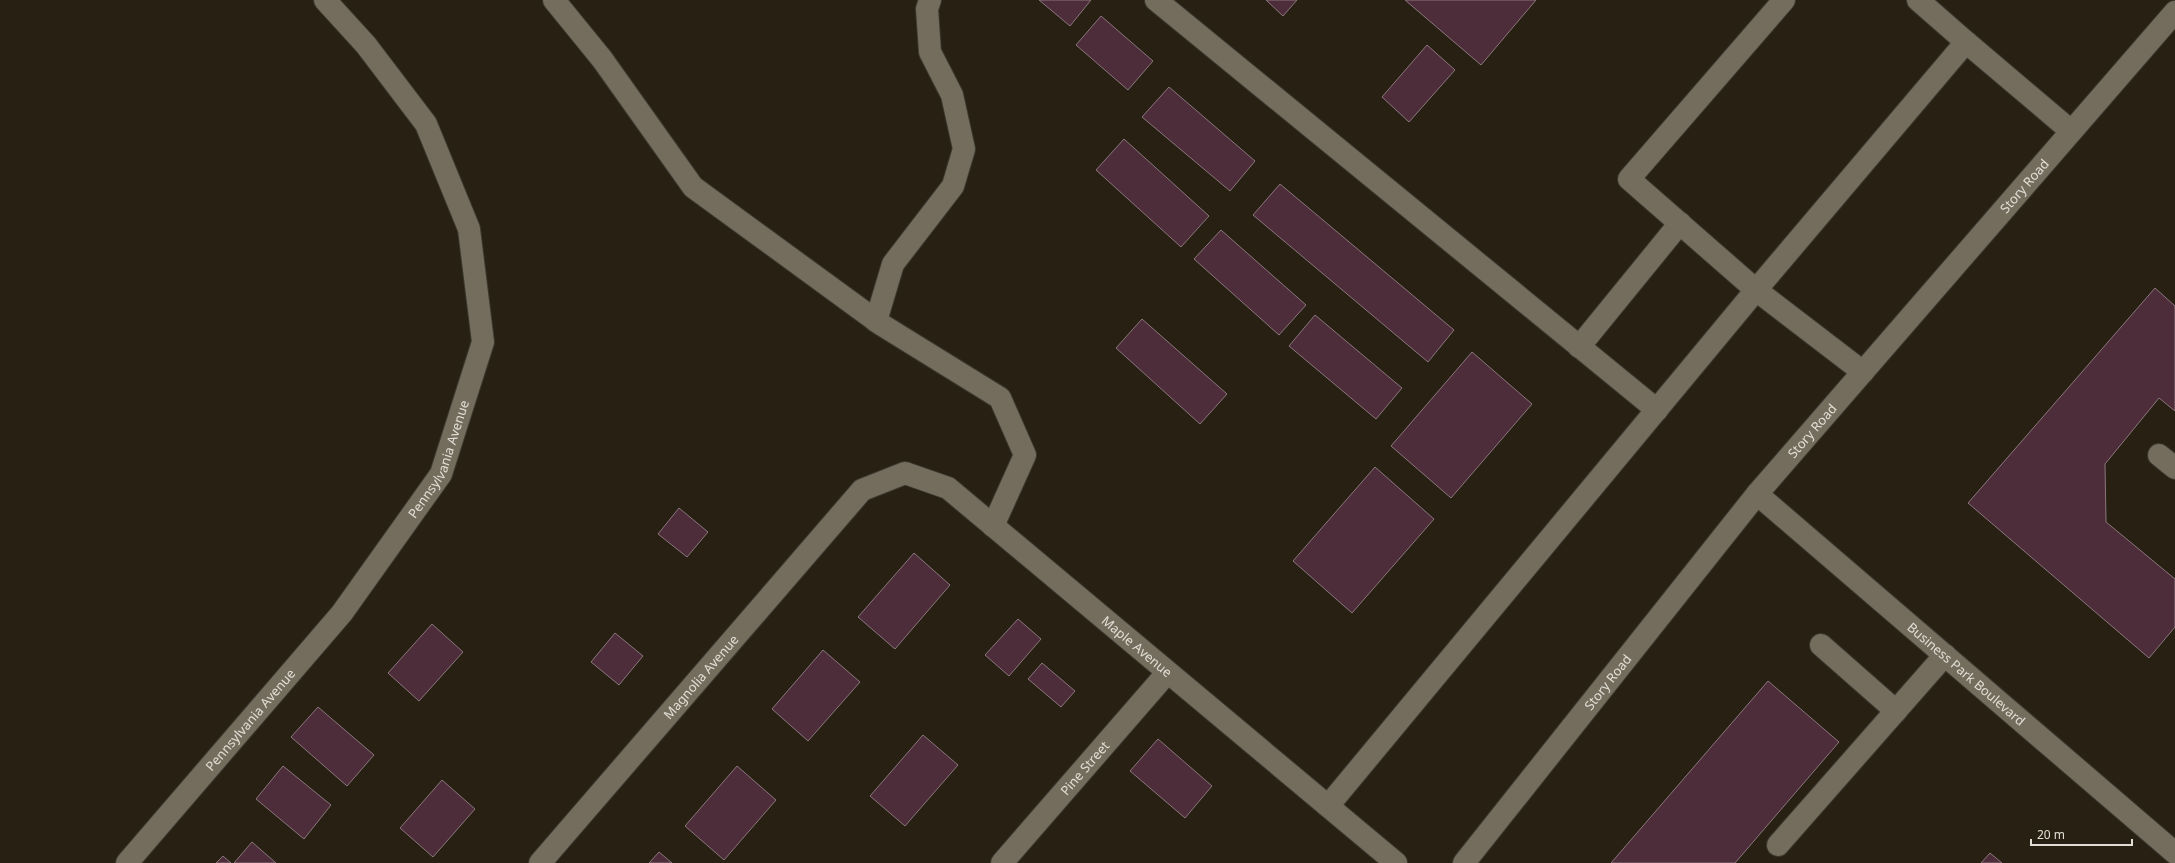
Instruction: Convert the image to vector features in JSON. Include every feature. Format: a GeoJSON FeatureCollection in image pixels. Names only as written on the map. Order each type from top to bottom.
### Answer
{"type":"FeatureCollection","features":[{"type":"Feature","properties":{"kind":"street","name":"Pennsylvania Avenue"},"geometry":{"type":"LineString","coordinates":[[127,863],[342,613],[441,474],[483,342],[469,229],[426,124],[366,45],[325,0]]}},
{"type":"Feature","properties":{"kind":"street"},"geometry":{"type":"LineString","coordinates":[[554,0],[602,59],[693,186],[876,321],[1000,398],[1025,455],[993,526]]}},
{"type":"Feature","properties":{"kind":"street"},"geometry":{"type":"LineString","coordinates":[[876,321],[893,264],[953,186],[964,149],[952,95],[930,52],[927,9],[930,0]]}},
{"type":"Feature","properties":{"kind":"street"},"geometry":{"type":"LineString","coordinates":[[1156,0],[1657,410]]}},
{"type":"Feature","properties":{"kind":"street"},"geometry":{"type":"LineString","coordinates":[[1784,0],[1629,179],[1756,290],[1863,372]]}},
{"type":"Feature","properties":{"kind":"street"},"geometry":{"type":"LineString","coordinates":[[1918,0],[2071,132]]}},
{"type":"Feature","properties":{"kind":"street","name":"Story Road"},"geometry":{"type":"LineString","coordinates":[[1464,863],[1757,494],[2175,12]]}},
{"type":"Feature","properties":{"kind":"street"},"geometry":{"type":"LineString","coordinates":[[1328,806],[1756,290],[1966,42]]}},
{"type":"Feature","properties":{"kind":"street"},"geometry":{"type":"LineString","coordinates":[[1579,347],[1680,223]]}},
{"type":"Feature","properties":{"kind":"street","name":"Maple Avenue"},"geometry":{"type":"LineString","coordinates":[[862,490],[905,473],[948,488],[1167,673],[1396,863]]}},
{"type":"Feature","properties":{"kind":"street","name":"Magnolia Avenue"},"geometry":{"type":"LineString","coordinates":[[540,863],[862,490]]}},
{"type":"Feature","properties":{"kind":"street","name":"Business Park Boulevard"},"geometry":{"type":"LineString","coordinates":[[1757,494],[1945,656],[2174,849]]}},
{"type":"Feature","properties":{"kind":"street"},"geometry":{"type":"LineString","coordinates":[[1821,645],[1896,711]]}},
{"type":"Feature","properties":{"kind":"street"},"geometry":{"type":"LineString","coordinates":[[1778,845],[1945,656]]}},
{"type":"Feature","properties":{"kind":"street","name":"Pine Street"},"geometry":{"type":"LineString","coordinates":[[1002,863],[1167,673]]}},
{"type":"Feature","properties":{"kind":"building"},"geometry":{"type":"Polygon","coordinates":[[[1039,0],[1091,0],[1070,26],[1039,0]]]}},
{"type":"Feature","properties":{"kind":"building"},"geometry":{"type":"Polygon","coordinates":[[[1266,0],[1297,0],[1283,16],[1266,0]]]}},
{"type":"Feature","properties":{"kind":"building"},"geometry":{"type":"Polygon","coordinates":[[[1405,0],[1536,0],[1481,65],[1405,0]]]}},
{"type":"Feature","properties":{"kind":"building"},"geometry":{"type":"Polygon","coordinates":[[[1101,16],[1153,61],[1128,90],[1076,45],[1101,16]]]}},
{"type":"Feature","properties":{"kind":"building"},"geometry":{"type":"Polygon","coordinates":[[[1427,45],[1455,70],[1409,122],[1382,97],[1427,45]]]}},
{"type":"Feature","properties":{"kind":"building"},"geometry":{"type":"Polygon","coordinates":[[[1169,87],[1255,161],[1230,191],[1142,117],[1169,87]]]}},
{"type":"Feature","properties":{"kind":"building"},"geometry":{"type":"Polygon","coordinates":[[[1124,139],[1209,216],[1181,247],[1096,170],[1124,139]]]}},
{"type":"Feature","properties":{"kind":"building"},"geometry":{"type":"Polygon","coordinates":[[[1280,184],[1454,330],[1428,362],[1253,215],[1280,184]]]}},
{"type":"Feature","properties":{"kind":"building"},"geometry":{"type":"Polygon","coordinates":[[[1221,230],[1306,305],[1279,335],[1194,259],[1221,230]]]}},
{"type":"Feature","properties":{"kind":"building"},"geometry":{"type":"Polygon","coordinates":[[[2155,288],[2175,306],[2175,411],[2159,398],[2105,464],[2106,522],[2175,579],[2175,627],[2149,658],[1968,503],[2155,288]]]}},
{"type":"Feature","properties":{"kind":"building"},"geometry":{"type":"Polygon","coordinates":[[[1315,315],[1402,388],[1376,419],[1289,346],[1315,315]]]}},
{"type":"Feature","properties":{"kind":"building"},"geometry":{"type":"Polygon","coordinates":[[[1142,319],[1227,394],[1200,424],[1116,348],[1142,319]]]}},
{"type":"Feature","properties":{"kind":"building"},"geometry":{"type":"Polygon","coordinates":[[[1472,352],[1532,404],[1451,498],[1391,446],[1472,352]]]}},
{"type":"Feature","properties":{"kind":"building"},"geometry":{"type":"Polygon","coordinates":[[[1375,467],[1434,519],[1352,613],[1293,561],[1375,467]]]}},
{"type":"Feature","properties":{"kind":"building"},"geometry":{"type":"Polygon","coordinates":[[[679,508],[708,532],[687,557],[658,534],[679,508]]]}},
{"type":"Feature","properties":{"kind":"building"},"geometry":{"type":"Polygon","coordinates":[[[914,553],[950,585],[895,649],[858,617],[914,553]]]}},
{"type":"Feature","properties":{"kind":"building"},"geometry":{"type":"Polygon","coordinates":[[[1018,619],[1041,639],[1009,676],[985,655],[1018,619]]]}},
{"type":"Feature","properties":{"kind":"building"},"geometry":{"type":"Polygon","coordinates":[[[432,624],[463,652],[419,701],[388,673],[432,624]]]}},
{"type":"Feature","properties":{"kind":"building"},"geometry":{"type":"Polygon","coordinates":[[[615,633],[643,656],[619,685],[591,662],[615,633]]]}},
{"type":"Feature","properties":{"kind":"building"},"geometry":{"type":"Polygon","coordinates":[[[823,650],[860,682],[808,741],[772,709],[823,650]]]}},
{"type":"Feature","properties":{"kind":"building"},"geometry":{"type":"Polygon","coordinates":[[[1042,663],[1075,691],[1061,707],[1028,679],[1042,663]]]}},
{"type":"Feature","properties":{"kind":"building"},"geometry":{"type":"Polygon","coordinates":[[[1768,681],[1839,742],[1735,863],[1611,863],[1768,681]]]}},
{"type":"Feature","properties":{"kind":"building"},"geometry":{"type":"Polygon","coordinates":[[[318,707],[374,755],[347,786],[291,737],[318,707]]]}},
{"type":"Feature","properties":{"kind":"building"},"geometry":{"type":"Polygon","coordinates":[[[923,735],[958,765],[905,826],[870,796],[923,735]]]}},
{"type":"Feature","properties":{"kind":"building"},"geometry":{"type":"Polygon","coordinates":[[[1158,739],[1212,786],[1185,818],[1130,771],[1158,739]]]}},
{"type":"Feature","properties":{"kind":"building"},"geometry":{"type":"Polygon","coordinates":[[[283,766],[331,805],[304,839],[256,799],[283,766]]]}},
{"type":"Feature","properties":{"kind":"building"},"geometry":{"type":"Polygon","coordinates":[[[737,766],[776,800],[724,860],[685,826],[737,766]]]}},
{"type":"Feature","properties":{"kind":"building"},"geometry":{"type":"Polygon","coordinates":[[[442,780],[475,809],[433,857],[400,828],[442,780]]]}},
{"type":"Feature","properties":{"kind":"building"},"geometry":{"type":"Polygon","coordinates":[[[252,842],[276,863],[234,863],[252,842]]]}},
{"type":"Feature","properties":{"kind":"building"},"geometry":{"type":"Polygon","coordinates":[[[659,852],[672,863],[649,863],[659,852]]]}},
{"type":"Feature","properties":{"kind":"building"},"geometry":{"type":"Polygon","coordinates":[[[1990,853],[2002,863],[1981,863],[1990,853]]]}},
{"type":"Feature","properties":{"kind":"building"},"geometry":{"type":"Polygon","coordinates":[[[223,856],[231,863],[216,863],[223,856]]]}}]}
